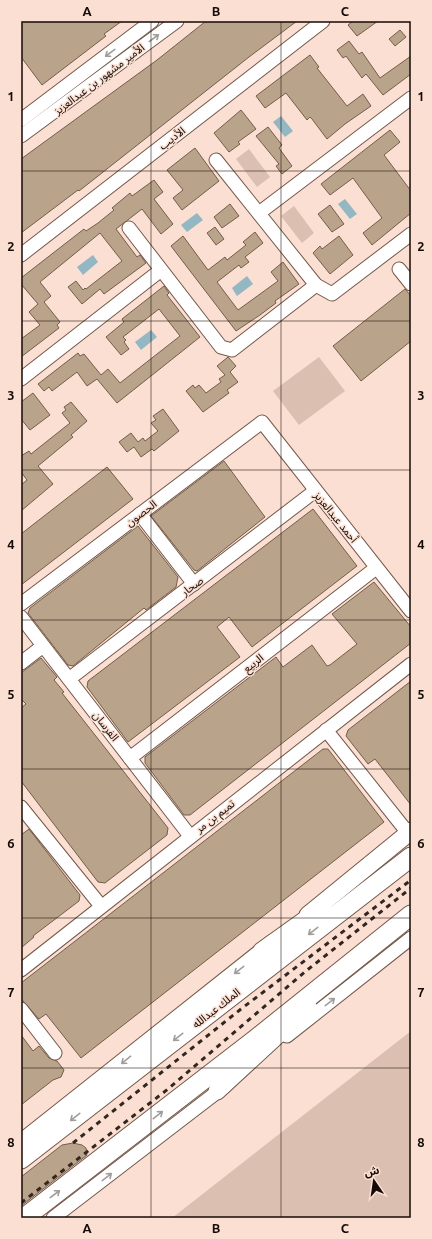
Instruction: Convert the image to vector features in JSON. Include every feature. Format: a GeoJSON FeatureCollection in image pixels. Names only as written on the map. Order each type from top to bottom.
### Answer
{"type":"FeatureCollection","features":[{"type":"Feature","properties":{"kind":"highway"},"geometry":{"type":"LineString","coordinates":[[262,952],[410,837]]}},
{"type":"Feature","properties":{"kind":"highway","name":"الملك عبدالله"},"geometry":{"type":"LineString","coordinates":[[21,1159],[411,857]]}},
{"type":"Feature","properties":{"kind":"highway"},"geometry":{"type":"LineString","coordinates":[[24,1218],[256,1039],[411,915]]}},
{"type":"Feature","properties":{"kind":"main road"},"geometry":{"type":"LineString","coordinates":[[217,1092],[385,936]]}},
{"type":"Feature","properties":{"kind":"main road"},"geometry":{"type":"LineString","coordinates":[[21,1144],[262,952]]}},
{"type":"Feature","properties":{"kind":"street","name":"الأمير مشهور بن عبدالعزيز"},"geometry":{"type":"LineString","coordinates":[[22,116],[152,21]]}},
{"type":"Feature","properties":{"kind":"street","name":"الأمير مشهور بن عبدالعزيز"},"geometry":{"type":"LineString","coordinates":[[21,136],[176,21]]}},
{"type":"Feature","properties":{"kind":"street","name":"الأديب"},"geometry":{"type":"LineString","coordinates":[[21,255],[323,21]]}},
{"type":"Feature","properties":{"kind":"street"},"geometry":{"type":"LineString","coordinates":[[259,213],[411,98]]}},
{"type":"Feature","properties":{"kind":"street"},"geometry":{"type":"LineString","coordinates":[[22,116],[33,128]]}},
{"type":"Feature","properties":{"kind":"street"},"geometry":{"type":"LineString","coordinates":[[216,160],[316,285],[332,294],[411,234]]}},
{"type":"Feature","properties":{"kind":"street"},"geometry":{"type":"LineString","coordinates":[[129,228],[222,347],[232,350],[316,285]]}},
{"type":"Feature","properties":{"kind":"street"},"geometry":{"type":"LineString","coordinates":[[399,269],[411,284]]}},
{"type":"Feature","properties":{"kind":"street"},"geometry":{"type":"LineString","coordinates":[[21,379],[161,270]]}},
{"type":"Feature","properties":{"kind":"street","name":"أحمد عبدالعزيز"},"geometry":{"type":"LineString","coordinates":[[262,422],[411,612]]}},
{"type":"Feature","properties":{"kind":"street","name":"الحصون"},"geometry":{"type":"LineString","coordinates":[[21,604],[262,422]]}},
{"type":"Feature","properties":{"kind":"street","name":"صحار"},"geometry":{"type":"LineString","coordinates":[[69,680],[315,491]]}},
{"type":"Feature","properties":{"kind":"street"},"geometry":{"type":"LineString","coordinates":[[140,514],[194,584]]}},
{"type":"Feature","properties":{"kind":"street","name":"الربيع"},"geometry":{"type":"LineString","coordinates":[[130,758],[376,568]]}},
{"type":"Feature","properties":{"kind":"street","name":"الفرسان"},"geometry":{"type":"LineString","coordinates":[[21,617],[190,836]]}},
{"type":"Feature","properties":{"kind":"street"},"geometry":{"type":"LineString","coordinates":[[21,663],[43,646]]}},
{"type":"Feature","properties":{"kind":"street","name":"تميم بن مر"},"geometry":{"type":"LineString","coordinates":[[21,970],[411,664]]}},
{"type":"Feature","properties":{"kind":"street"},"geometry":{"type":"LineString","coordinates":[[326,730],[410,837]]}},
{"type":"Feature","properties":{"kind":"street"},"geometry":{"type":"LineString","coordinates":[[24,815],[101,906]]}},
{"type":"Feature","properties":{"kind":"street"},"geometry":{"type":"LineString","coordinates":[[54,1218],[217,1092],[411,938]]}},
{"type":"Feature","properties":{"kind":"street"},"geometry":{"type":"LineString","coordinates":[[21,1009],[55,1053]]}},
{"type":"Feature","properties":{"kind":"shaded area"},"geometry":{"type":"Polygon","coordinates":[[[249,149],[270,177],[257,187],[236,159],[249,149]]]}},
{"type":"Feature","properties":{"kind":"shaded area"},"geometry":{"type":"Polygon","coordinates":[[[294,206],[314,233],[302,243],[281,216],[294,206]]]}},
{"type":"Feature","properties":{"kind":"shaded area"},"geometry":{"type":"Polygon","coordinates":[[[319,357],[345,391],[299,425],[273,391],[319,357]]]}},
{"type":"Feature","properties":{"kind":"shaded area"},"geometry":{"type":"Polygon","coordinates":[[[411,1031],[411,1218],[172,1218],[411,1031]]]}},
{"type":"Feature","properties":{"kind":"water"},"geometry":{"type":"Polygon","coordinates":[[[281,116],[293,131],[285,137],[273,122],[281,116]]]}},
{"type":"Feature","properties":{"kind":"water"},"geometry":{"type":"Polygon","coordinates":[[[345,199],[357,214],[350,219],[338,204],[345,199]]]}},
{"type":"Feature","properties":{"kind":"water"},"geometry":{"type":"Polygon","coordinates":[[[197,213],[203,220],[187,232],[181,225],[197,213]]]}},
{"type":"Feature","properties":{"kind":"water"},"geometry":{"type":"Polygon","coordinates":[[[93,255],[98,262],[83,275],[77,267],[93,255]]]}},
{"type":"Feature","properties":{"kind":"water"},"geometry":{"type":"Polygon","coordinates":[[[247,276],[253,284],[237,296],[232,288],[247,276]]]}},
{"type":"Feature","properties":{"kind":"water"},"geometry":{"type":"Polygon","coordinates":[[[151,330],[157,337],[141,350],[135,342],[151,330]]]}},
{"type":"Feature","properties":{"kind":"building"},"geometry":{"type":"Polygon","coordinates":[[[21,21],[122,21],[104,34],[106,36],[42,85],[21,57],[21,21]]]}},
{"type":"Feature","properties":{"kind":"building"},"geometry":{"type":"Polygon","coordinates":[[[206,21],[297,21],[79,191],[78,190],[21,233],[21,159],[157,60],[206,21]]]}},
{"type":"Feature","properties":{"kind":"building"},"geometry":{"type":"Polygon","coordinates":[[[353,21],[378,21],[357,36],[348,25],[353,21]]]}},
{"type":"Feature","properties":{"kind":"building"},"geometry":{"type":"Polygon","coordinates":[[[400,30],[406,37],[395,46],[389,39],[400,30]]]}},
{"type":"Feature","properties":{"kind":"building"},"geometry":{"type":"Polygon","coordinates":[[[349,41],[359,54],[362,52],[380,78],[411,56],[411,74],[383,95],[366,74],[362,78],[346,56],[343,58],[337,50],[349,41]]]}},
{"type":"Feature","properties":{"kind":"building"},"geometry":{"type":"Polygon","coordinates":[[[310,55],[319,67],[317,68],[347,106],[363,94],[371,106],[345,124],[327,139],[310,117],[307,120],[286,93],[265,108],[256,96],[310,55]]]}},
{"type":"Feature","properties":{"kind":"building"},"geometry":{"type":"Polygon","coordinates":[[[241,110],[256,129],[238,142],[240,144],[229,152],[214,133],[241,110]]]}},
{"type":"Feature","properties":{"kind":"building"},"geometry":{"type":"Polygon","coordinates":[[[268,127],[282,145],[279,148],[292,166],[282,174],[276,166],[279,164],[256,136],[268,127]]]}},
{"type":"Feature","properties":{"kind":"building"},"geometry":{"type":"Polygon","coordinates":[[[390,130],[400,142],[384,155],[411,191],[411,213],[372,245],[363,233],[382,218],[353,178],[330,195],[321,184],[390,130]]]}},
{"type":"Feature","properties":{"kind":"building"},"geometry":{"type":"Polygon","coordinates":[[[195,148],[219,181],[182,210],[173,198],[183,190],[167,170],[195,148]]]}},
{"type":"Feature","properties":{"kind":"building"},"geometry":{"type":"Polygon","coordinates":[[[154,180],[163,192],[154,199],[173,224],[161,234],[142,209],[116,229],[137,257],[140,255],[146,263],[104,294],[100,289],[82,304],[68,287],[76,281],[83,290],[85,288],[86,289],[122,261],[100,233],[40,282],[51,296],[44,302],[60,322],[57,325],[59,328],[21,357],[21,339],[40,325],[29,312],[38,304],[21,284],[21,278],[84,229],[86,231],[98,223],[114,210],[112,208],[130,193],[132,196],[154,180]]]}},
{"type":"Feature","properties":{"kind":"building"},"geometry":{"type":"Polygon","coordinates":[[[230,204],[239,216],[222,228],[214,217],[230,204]]]}},
{"type":"Feature","properties":{"kind":"building"},"geometry":{"type":"Polygon","coordinates":[[[330,205],[344,224],[332,232],[318,214],[330,205]]]}},
{"type":"Feature","properties":{"kind":"building"},"geometry":{"type":"Polygon","coordinates":[[[215,227],[224,239],[216,245],[207,233],[215,227]]]}},
{"type":"Feature","properties":{"kind":"building"},"geometry":{"type":"Polygon","coordinates":[[[255,232],[263,243],[245,257],[249,262],[241,268],[239,265],[217,282],[238,310],[278,281],[271,272],[283,262],[299,284],[275,301],[276,303],[260,315],[236,331],[171,246],[183,236],[208,270],[225,257],[227,260],[246,245],[243,242],[255,232]]]}},
{"type":"Feature","properties":{"kind":"building"},"geometry":{"type":"Polygon","coordinates":[[[339,236],[353,255],[330,274],[313,253],[320,246],[322,249],[339,236]]]}},
{"type":"Feature","properties":{"kind":"building"},"geometry":{"type":"Polygon","coordinates":[[[164,286],[169,293],[167,295],[200,337],[117,403],[97,379],[87,386],[77,372],[52,391],[49,387],[44,391],[38,384],[78,353],[80,356],[84,354],[101,375],[108,369],[120,383],[180,336],[159,309],[123,337],[126,340],[124,342],[129,349],[121,355],[106,337],[124,322],[122,319],[164,286]]]}},
{"type":"Feature","properties":{"kind":"building"},"geometry":{"type":"Polygon","coordinates":[[[405,289],[411,296],[411,341],[361,381],[333,346],[405,289]]]}},
{"type":"Feature","properties":{"kind":"building"},"geometry":{"type":"Polygon","coordinates":[[[228,357],[236,366],[230,372],[238,382],[227,390],[229,393],[203,412],[186,391],[193,385],[195,388],[199,385],[206,393],[221,382],[219,379],[225,375],[217,366],[228,357]]]}},
{"type":"Feature","properties":{"kind":"building"},"geometry":{"type":"Polygon","coordinates":[[[33,393],[50,415],[30,430],[21,419],[21,402],[33,393]]]}},
{"type":"Feature","properties":{"kind":"building"},"geometry":{"type":"Polygon","coordinates":[[[71,402],[87,421],[71,435],[73,437],[38,466],[53,484],[21,511],[21,485],[27,480],[21,472],[21,456],[29,451],[31,454],[70,423],[62,413],[66,410],[64,407],[71,402]]]}},
{"type":"Feature","properties":{"kind":"building"},"geometry":{"type":"Polygon","coordinates":[[[163,409],[179,431],[154,451],[152,449],[141,457],[134,447],[127,452],[119,442],[131,433],[138,442],[143,438],[145,441],[158,431],[151,423],[156,420],[153,416],[163,409]]]}},
{"type":"Feature","properties":{"kind":"building"},"geometry":{"type":"Polygon","coordinates":[[[224,461],[265,517],[197,571],[194,570],[151,516],[224,461]]]}},
{"type":"Feature","properties":{"kind":"building"},"geometry":{"type":"Polygon","coordinates":[[[107,467],[133,499],[21,585],[21,534],[107,467]]]}},
{"type":"Feature","properties":{"kind":"building"},"geometry":{"type":"Polygon","coordinates":[[[313,509],[357,566],[252,647],[229,617],[217,627],[240,657],[128,742],[87,687],[88,681],[313,509]]]}},
{"type":"Feature","properties":{"kind":"building"},"geometry":{"type":"Polygon","coordinates":[[[138,526],[178,577],[176,587],[146,610],[144,608],[73,666],[68,665],[28,613],[30,608],[138,526]]]}},
{"type":"Feature","properties":{"kind":"building"},"geometry":{"type":"Polygon","coordinates":[[[374,582],[411,627],[411,643],[190,815],[184,815],[145,763],[145,757],[276,657],[283,667],[312,645],[327,666],[330,665],[357,644],[332,614],[374,582]]]}},
{"type":"Feature","properties":{"kind":"building"},"geometry":{"type":"Polygon","coordinates":[[[41,658],[57,677],[54,680],[64,692],[62,693],[168,828],[167,835],[105,883],[98,882],[21,781],[21,708],[26,704],[21,699],[21,673],[41,658]]]}},
{"type":"Feature","properties":{"kind":"building"},"geometry":{"type":"Polygon","coordinates":[[[411,681],[411,805],[375,759],[368,764],[346,736],[348,730],[411,681]]]}},
{"type":"Feature","properties":{"kind":"building"},"geometry":{"type":"Polygon","coordinates":[[[323,749],[328,749],[384,822],[81,1058],[46,1014],[39,1019],[23,1001],[21,998],[21,983],[323,749]]]}},
{"type":"Feature","properties":{"kind":"building"},"geometry":{"type":"Polygon","coordinates":[[[29,829],[80,895],[79,901],[33,936],[34,937],[21,948],[21,835],[29,829]]]}},
{"type":"Feature","properties":{"kind":"building"},"geometry":{"type":"Polygon","coordinates":[[[21,1035],[33,1051],[39,1046],[49,1058],[57,1061],[64,1070],[61,1077],[53,1080],[21,1105],[21,1035]]]}},
{"type":"Feature","properties":{"kind":"building"},"geometry":{"type":"Polygon","coordinates":[[[73,1143],[82,1145],[86,1148],[87,1155],[21,1206],[21,1177],[62,1145],[73,1143]]]}},
{"type":"Feature","properties":{"kind":"railway"},"geometry":{"type":"LineString","coordinates":[[73,1143],[241,1009],[411,880]]}},
{"type":"Feature","properties":{"kind":"railway"},"geometry":{"type":"LineString","coordinates":[[21,1203],[168,1089],[306,971],[411,888]]}}]}
